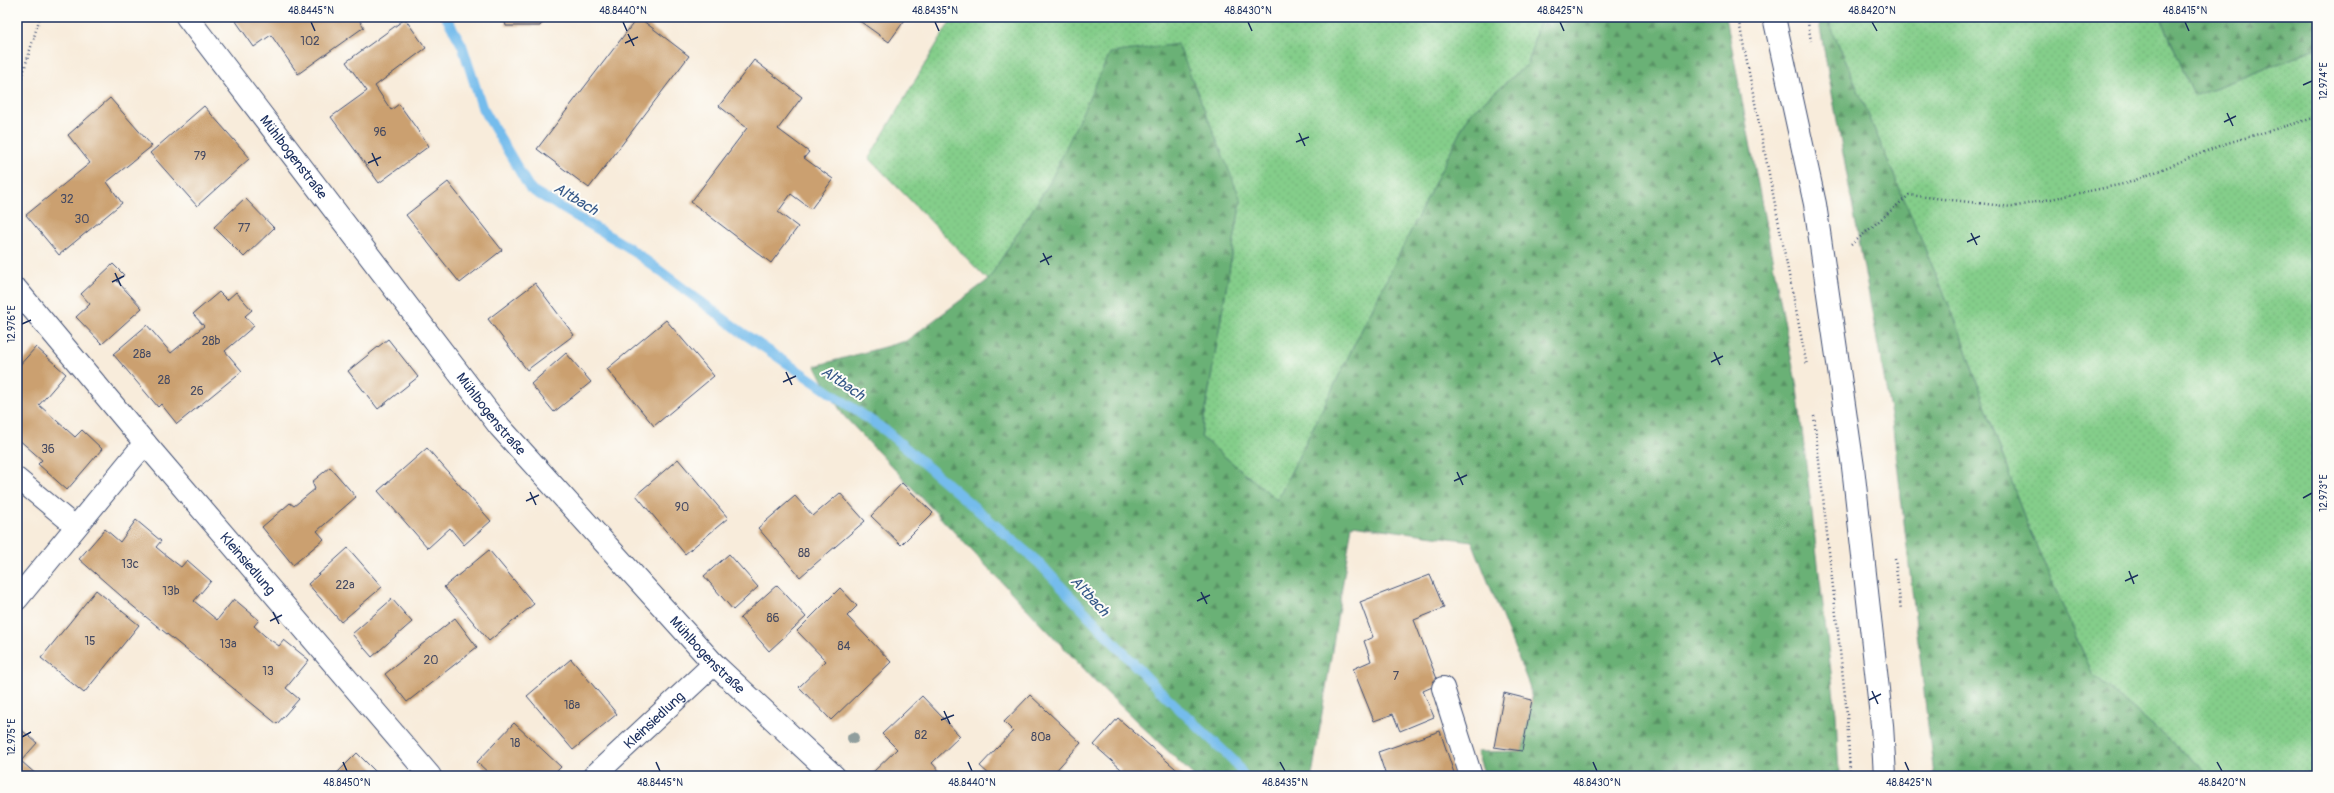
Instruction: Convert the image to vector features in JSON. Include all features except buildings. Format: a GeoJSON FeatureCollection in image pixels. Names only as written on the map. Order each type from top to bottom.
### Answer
{"type":"FeatureCollection","features":[{"type":"Feature","properties":{"kind":"street","name":"Mühlbogenstraße"},"geometry":{"type":"LineString","coordinates":[[187,17],[500,427],[714,664],[834,776]]}},
{"type":"Feature","properties":{"kind":"street"},"geometry":{"type":"LineString","coordinates":[[1774,17],[1815,204],[1853,467],[1881,717],[1885,776]]}},
{"type":"Feature","properties":{"kind":"street","name":"Kleinsiedlung"},"geometry":{"type":"LineString","coordinates":[[17,290],[144,443],[430,776]]}},
{"type":"Feature","properties":{"kind":"street"},"geometry":{"type":"LineString","coordinates":[[17,599],[144,443]]}},
{"type":"Feature","properties":{"kind":"street","name":"Kleinsiedlung"},"geometry":{"type":"LineString","coordinates":[[594,776],[714,664]]}},
{"type":"Feature","properties":{"kind":"street"},"geometry":{"type":"LineString","coordinates":[[1443,688],[1471,776]]}},
{"type":"Feature","properties":{"kind":"lane"},"geometry":{"type":"LineString","coordinates":[[17,478],[76,527]]}},
{"type":"Feature","properties":{"kind":"path"},"geometry":{"type":"LineString","coordinates":[[17,93],[40,17]]}},
{"type":"Feature","properties":{"kind":"path"},"geometry":{"type":"LineString","coordinates":[[1738,17],[1808,370]]}},
{"type":"Feature","properties":{"kind":"path"},"geometry":{"type":"LineString","coordinates":[[1860,238],[1909,195],[2012,207],[2128,183],[2224,144],[2317,117]]}},
{"type":"Feature","properties":{"kind":"path"},"geometry":{"type":"LineString","coordinates":[[1813,409],[1847,714],[1850,776]]}},
{"type":"Feature","properties":{"kind":"path"},"geometry":{"type":"LineString","coordinates":[[2278,776],[2317,771]]}},
{"type":"Feature","properties":{"kind":"green space"},"geometry":{"type":"Polygon","coordinates":[[[953,17],[1540,17],[1528,64],[1469,114],[1277,500],[1201,437],[1241,200],[1050,182],[988,280],[869,158],[953,17]]]}},
{"type":"Feature","properties":{"kind":"green space"},"geometry":{"type":"Polygon","coordinates":[[[1540,17],[1726,17],[1797,388],[1836,714],[1839,776],[1485,776],[1477,752],[1522,751],[1532,700],[1529,685],[1472,541],[1352,525],[1312,776],[1194,776],[1103,689],[843,415],[815,366],[906,341],[988,280],[1050,182],[1110,53],[1178,44],[1241,200],[1201,437],[1277,500],[1469,114],[1528,64],[1540,17]]]}},
{"type":"Feature","properties":{"kind":"green space"},"geometry":{"type":"Polygon","coordinates":[[[1818,17],[1827,17],[1956,322],[2025,520],[2093,675],[2207,773],[2220,776],[1934,776],[1892,421],[1818,17]]]}},
{"type":"Feature","properties":{"kind":"green space"},"geometry":{"type":"Polygon","coordinates":[[[1827,17],[2161,17],[2194,96],[2317,49],[2317,776],[2220,776],[2207,773],[2093,675],[2025,520],[1956,322],[1827,17]]]}},
{"type":"Feature","properties":{"kind":"green space"},"geometry":{"type":"Polygon","coordinates":[[[2161,17],[2317,17],[2317,49],[2194,96],[2161,17]]]}},
{"type":"Feature","properties":{"kind":"waterway","name":"Altbach"},"geometry":{"type":"LineString","coordinates":[[446,17],[462,45],[482,107],[530,189],[628,247],[740,331],[886,431],[1039,563],[1151,682],[1234,761],[1244,776]]}}]}
